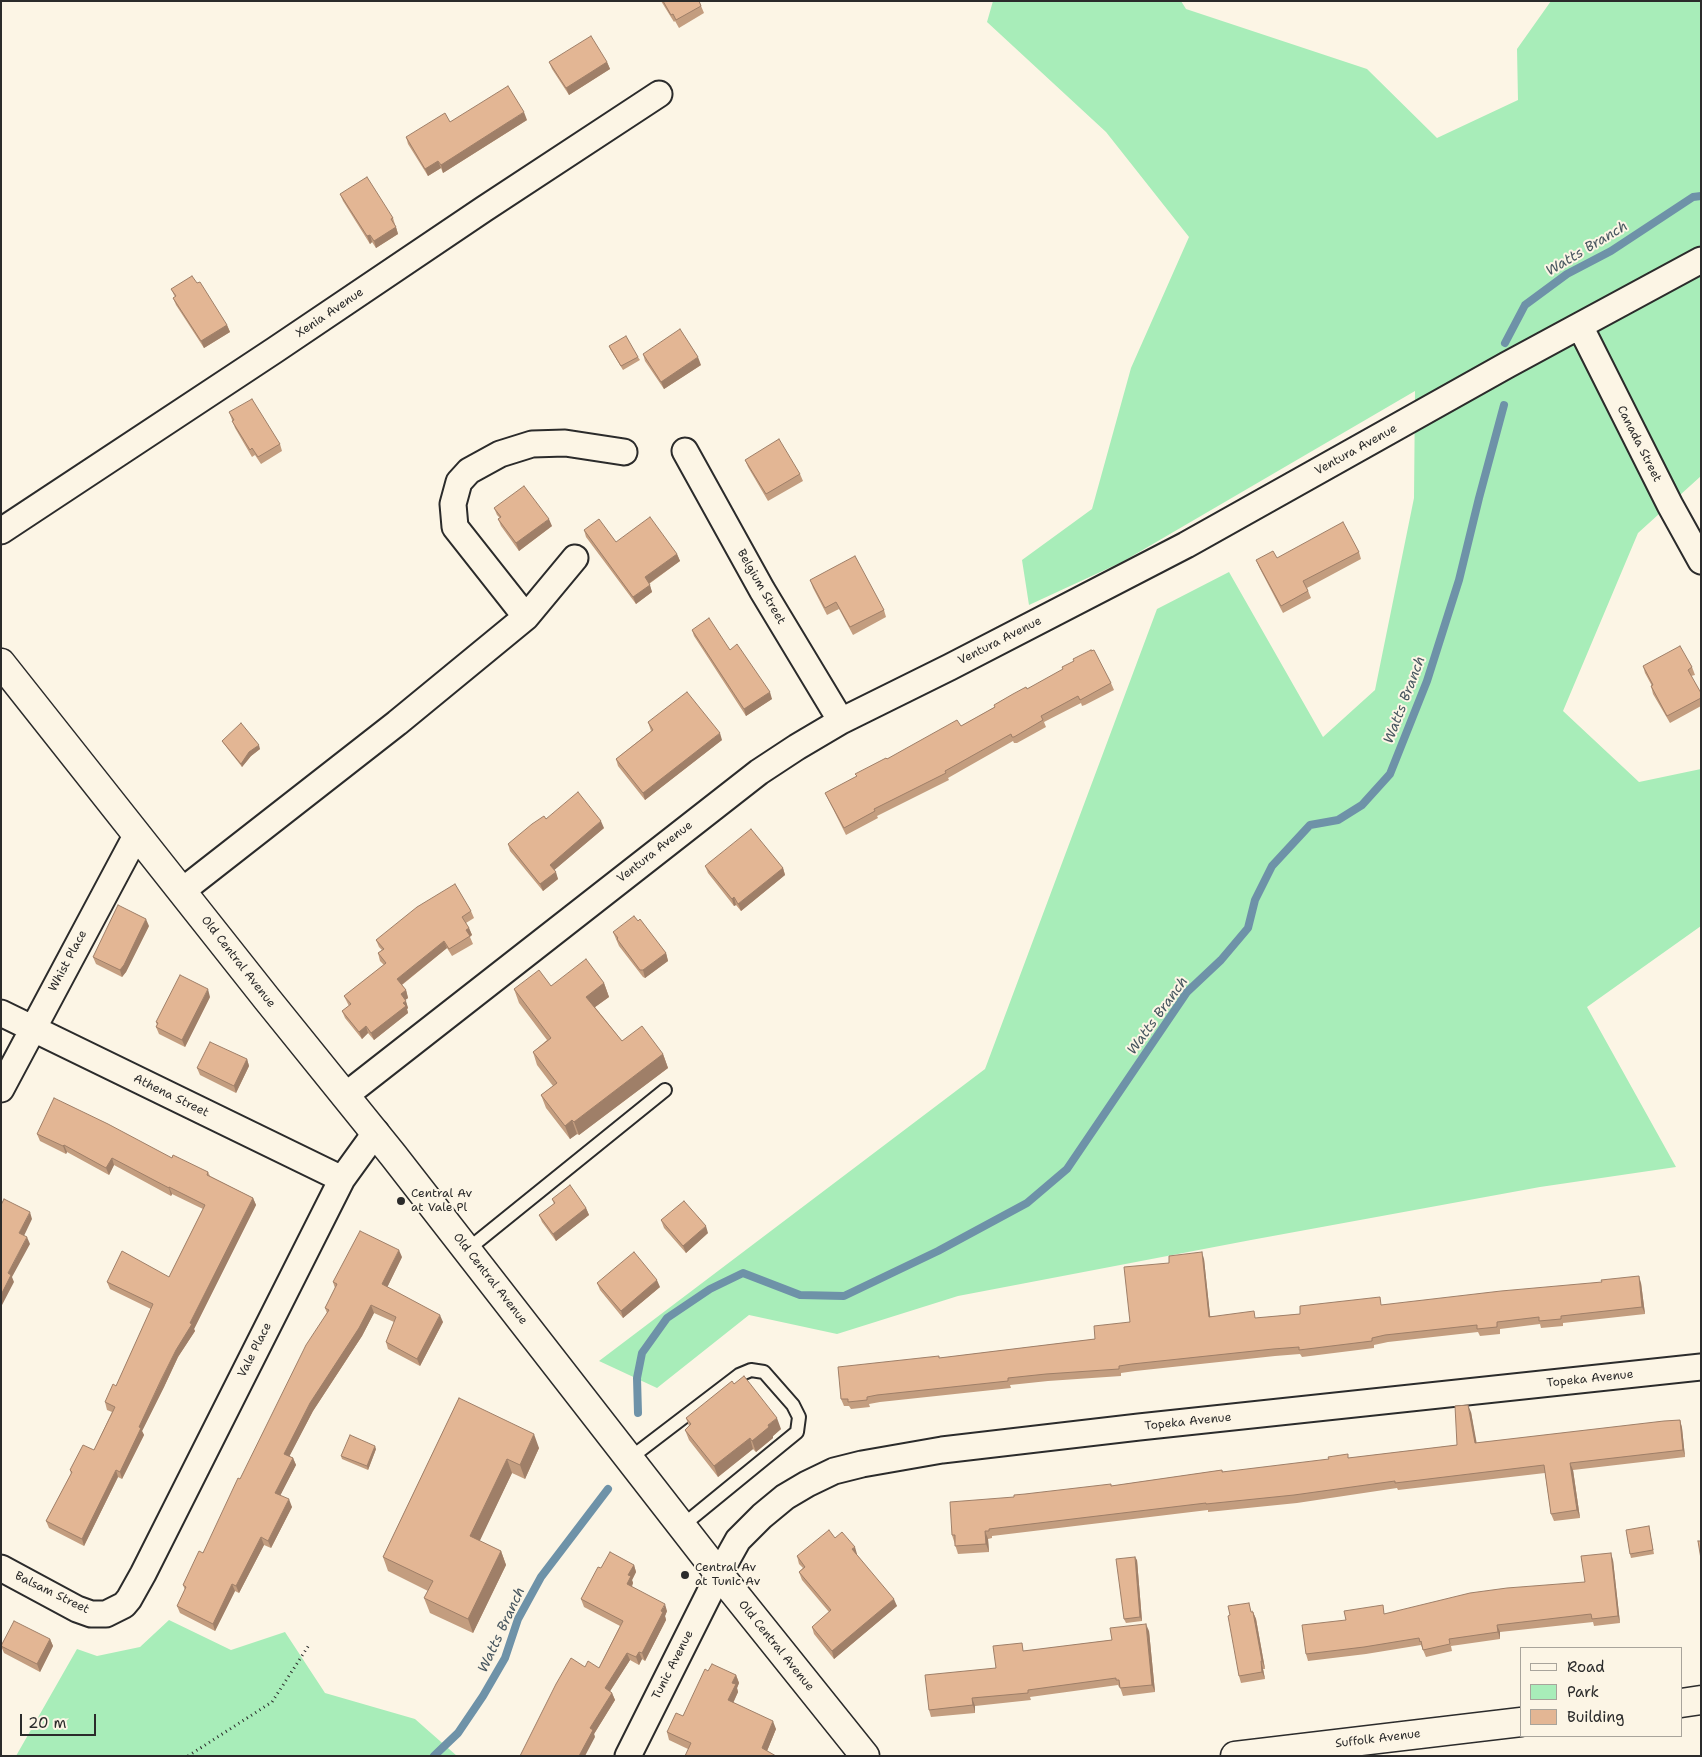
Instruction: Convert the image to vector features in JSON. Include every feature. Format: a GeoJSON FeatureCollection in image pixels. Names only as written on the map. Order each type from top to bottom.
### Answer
{"type":"FeatureCollection","features":[{"type":"Feature","properties":{"kind":"main road","name":"Old Central Avenue"},"geometry":{"type":"LineString","coordinates":[[1,663],[266,999],[346,1094],[719,1574],[865,1756]]}},
{"type":"Feature","properties":{"kind":"main road"},"geometry":{"type":"LineString","coordinates":[[1682,1702],[1701,1700]]}},
{"type":"Feature","properties":{"kind":"main road","name":"Suffolk Avenue"},"geometry":{"type":"LineString","coordinates":[[1235,1756],[1520,1722]]}},
{"type":"Feature","properties":{"kind":"street","name":"Xenia Avenue"},"geometry":{"type":"LineString","coordinates":[[1,531],[659,94]]}},
{"type":"Feature","properties":{"kind":"street","name":"Ventura Avenue"},"geometry":{"type":"LineString","coordinates":[[346,1094],[759,772],[841,721],[1186,545],[1507,365],[1701,260]]}},
{"type":"Feature","properties":{"kind":"street","name":"Canada Street"},"geometry":{"type":"LineString","coordinates":[[1580,326],[1670,505],[1701,561]]}},
{"type":"Feature","properties":{"kind":"street"},"geometry":{"type":"LineString","coordinates":[[526,617],[455,527],[453,504],[459,482],[469,471],[500,454],[532,444],[565,443],[624,452]]}},
{"type":"Feature","properties":{"kind":"street","name":"Belgium Street"},"geometry":{"type":"LineString","coordinates":[[684,451],[762,590],[841,721]]}},
{"type":"Feature","properties":{"kind":"street"},"geometry":{"type":"LineString","coordinates":[[182,891],[397,723],[526,617],[574,558]]}},
{"type":"Feature","properties":{"kind":"street","name":"Whist Place"},"geometry":{"type":"LineString","coordinates":[[1,1089],[136,834]]}},
{"type":"Feature","properties":{"kind":"street","name":"Athena Street"},"geometry":{"type":"LineString","coordinates":[[1,1013],[342,1179]]}},
{"type":"Feature","properties":{"kind":"street","name":"Vale Place"},"geometry":{"type":"LineString","coordinates":[[143,1574],[342,1179],[376,1132]]}},
{"type":"Feature","properties":{"kind":"street","name":"Topeka Avenue"},"geometry":{"type":"LineString","coordinates":[[719,1574],[738,1540],[762,1516],[785,1497],[820,1478],[862,1464],[942,1450],[1110,1430],[1701,1367]]}},
{"type":"Feature","properties":{"kind":"street","name":"Balsam Street"},"geometry":{"type":"LineString","coordinates":[[1,1568],[77,1609],[101,1615],[112,1612],[124,1605],[143,1574]]}},
{"type":"Feature","properties":{"kind":"street","name":"Tunic Avenue"},"geometry":{"type":"LineString","coordinates":[[628,1756],[719,1574]]}},
{"type":"Feature","properties":{"kind":"lane"},"geometry":{"type":"LineString","coordinates":[[466,1250],[665,1090]]}},
{"type":"Feature","properties":{"kind":"lane"},"geometry":{"type":"LineString","coordinates":[[630,1459],[739,1375],[750,1370],[764,1372],[793,1405],[799,1417],[797,1432],[682,1526]]}},
{"type":"Feature","properties":{"kind":"path"},"geometry":{"type":"LineString","coordinates":[[188,1756],[272,1702],[309,1646]]}},
{"type":"Feature","properties":{"kind":"green space"},"geometry":{"type":"Polygon","coordinates":[[[993,1],[1181,1],[1186,9],[1367,69],[1437,138],[1518,100],[1517,49],[1551,1],[1701,1],[1701,476],[1638,533],[1563,711],[1639,782],[1701,769],[1701,926],[1587,1007],[1676,1167],[1540,1187],[958,1296],[837,1334],[749,1315],[657,1388],[599,1361],[985,1069],[1157,609],[1229,572],[1323,737],[1375,690],[1414,498],[1415,391],[1122,562],[1029,605],[1022,560],[1092,509],[1131,368],[1189,237],[1106,132],[987,22],[993,1]]]}},
{"type":"Feature","properties":{"kind":"green space"},"geometry":{"type":"Polygon","coordinates":[[[169,1620],[231,1650],[285,1632],[325,1693],[415,1719],[457,1756],[16,1756],[77,1649],[97,1656],[140,1647],[169,1620]]]}},
{"type":"Feature","properties":{"kind":"building"},"geometry":{"type":"Polygon","coordinates":[[[663,1],[699,1],[701,6],[676,20],[663,1]]]}},
{"type":"Feature","properties":{"kind":"building"},"geometry":{"type":"Polygon","coordinates":[[[591,36],[607,62],[566,88],[549,62],[591,36]]]}},
{"type":"Feature","properties":{"kind":"building"},"geometry":{"type":"Polygon","coordinates":[[[508,86],[524,112],[441,165],[438,161],[425,169],[406,137],[445,113],[450,122],[508,86]]]}},
{"type":"Feature","properties":{"kind":"building"},"geometry":{"type":"Polygon","coordinates":[[[367,177],[393,218],[391,219],[396,227],[374,241],[370,235],[367,236],[340,194],[367,177]]]}},
{"type":"Feature","properties":{"kind":"building"},"geometry":{"type":"Polygon","coordinates":[[[192,276],[197,283],[200,282],[227,325],[201,341],[173,298],[176,296],[171,289],[192,276]]]}},
{"type":"Feature","properties":{"kind":"building"},"geometry":{"type":"Polygon","coordinates":[[[680,329],[698,357],[661,382],[643,354],[680,329]]]}},
{"type":"Feature","properties":{"kind":"building"},"geometry":{"type":"Polygon","coordinates":[[[626,336],[638,357],[621,366],[609,346],[626,336]]]}},
{"type":"Feature","properties":{"kind":"building"},"geometry":{"type":"Polygon","coordinates":[[[252,399],[280,444],[258,457],[252,448],[250,450],[232,421],[234,420],[229,412],[252,399]]]}},
{"type":"Feature","properties":{"kind":"building"},"geometry":{"type":"Polygon","coordinates":[[[779,439],[800,474],[766,494],[745,460],[779,439]]]}},
{"type":"Feature","properties":{"kind":"building"},"geometry":{"type":"Polygon","coordinates":[[[524,486],[549,519],[516,543],[498,519],[501,517],[494,508],[524,486]]]}},
{"type":"Feature","properties":{"kind":"building"},"geometry":{"type":"Polygon","coordinates":[[[650,517],[677,554],[645,577],[650,585],[633,597],[584,530],[599,519],[616,542],[650,517]]]}},
{"type":"Feature","properties":{"kind":"building"},"geometry":{"type":"Polygon","coordinates":[[[1343,522],[1359,552],[1303,581],[1308,591],[1281,606],[1256,560],[1273,551],[1277,558],[1343,522]]]}},
{"type":"Feature","properties":{"kind":"building"},"geometry":{"type":"Polygon","coordinates":[[[855,556],[884,610],[850,627],[836,602],[825,608],[810,580],[855,556]]]}},
{"type":"Feature","properties":{"kind":"building"},"geometry":{"type":"Polygon","coordinates":[[[709,618],[730,650],[737,644],[770,692],[744,709],[692,630],[709,618]]]}},
{"type":"Feature","properties":{"kind":"building"},"geometry":{"type":"Polygon","coordinates":[[[1680,646],[1692,667],[1688,670],[1701,693],[1701,698],[1667,716],[1643,666],[1680,646]]]}},
{"type":"Feature","properties":{"kind":"building"},"geometry":{"type":"Polygon","coordinates":[[[1094,650],[1111,683],[1080,700],[1078,696],[1041,716],[1043,720],[1014,737],[1011,734],[945,771],[946,773],[874,809],[875,811],[844,828],[825,793],[857,776],[855,774],[887,759],[957,720],[961,726],[995,707],[994,705],[1013,694],[1026,687],[1027,689],[1063,669],[1062,667],[1074,661],[1073,659],[1094,650]]]}},
{"type":"Feature","properties":{"kind":"building"},"geometry":{"type":"Polygon","coordinates":[[[687,692],[720,733],[643,793],[616,759],[653,730],[648,722],[687,692]]]}},
{"type":"Feature","properties":{"kind":"building"},"geometry":{"type":"Polygon","coordinates":[[[241,723],[259,745],[249,752],[241,764],[222,741],[241,723]]]}},
{"type":"Feature","properties":{"kind":"building"},"geometry":{"type":"Polygon","coordinates":[[[578,792],[601,821],[550,865],[556,872],[540,884],[508,844],[544,816],[546,819],[578,792]]]}},
{"type":"Feature","properties":{"kind":"building"},"geometry":{"type":"Polygon","coordinates":[[[751,829],[783,868],[738,904],[734,897],[732,899],[705,866],[751,829]]]}},
{"type":"Feature","properties":{"kind":"building"},"geometry":{"type":"Polygon","coordinates":[[[455,884],[471,911],[462,917],[469,928],[466,930],[470,936],[449,949],[444,941],[397,979],[406,990],[401,994],[406,1001],[403,1003],[406,1006],[371,1033],[366,1026],[359,1032],[342,1011],[351,1004],[344,996],[386,963],[378,953],[384,949],[376,940],[417,907],[455,884]]]}},
{"type":"Feature","properties":{"kind":"building"},"geometry":{"type":"Polygon","coordinates":[[[118,905],[146,919],[120,970],[93,957],[118,905]]]}},
{"type":"Feature","properties":{"kind":"building"},"geometry":{"type":"Polygon","coordinates":[[[634,916],[638,921],[640,919],[666,953],[643,970],[640,970],[613,932],[634,916]]]}},
{"type":"Feature","properties":{"kind":"building"},"geometry":{"type":"Polygon","coordinates":[[[586,959],[604,983],[586,997],[622,1041],[642,1026],[663,1054],[574,1122],[572,1120],[565,1126],[541,1095],[557,1083],[533,1052],[551,1038],[514,989],[539,970],[551,986],[586,959]]]}},
{"type":"Feature","properties":{"kind":"building"},"geometry":{"type":"Polygon","coordinates":[[[180,975],[208,989],[182,1040],[156,1027],[158,1023],[156,1022],[180,975]]]}},
{"type":"Feature","properties":{"kind":"building"},"geometry":{"type":"Polygon","coordinates":[[[210,1042],[247,1059],[234,1086],[197,1068],[210,1042]]]}},
{"type":"Feature","properties":{"kind":"building"},"geometry":{"type":"Polygon","coordinates":[[[54,1098],[172,1158],[173,1155],[208,1172],[207,1175],[253,1198],[190,1323],[192,1324],[161,1380],[120,1472],[116,1470],[82,1539],[46,1521],[72,1472],[70,1470],[83,1445],[94,1450],[115,1407],[105,1402],[113,1384],[116,1386],[153,1304],[107,1282],[122,1251],[169,1277],[205,1205],[112,1158],[106,1168],[64,1145],[37,1134],[54,1098]]]}},
{"type":"Feature","properties":{"kind":"building"},"geometry":{"type":"Polygon","coordinates":[[[570,1185],[586,1208],[553,1234],[539,1215],[555,1203],[552,1199],[570,1185]]]}},
{"type":"Feature","properties":{"kind":"building"},"geometry":{"type":"Polygon","coordinates":[[[4,1199],[30,1212],[19,1233],[27,1237],[8,1273],[11,1275],[1,1295],[1,1205],[4,1199]]]}},
{"type":"Feature","properties":{"kind":"building"},"geometry":{"type":"Polygon","coordinates":[[[684,1201],[706,1226],[683,1246],[661,1220],[684,1201]]]}},
{"type":"Feature","properties":{"kind":"building"},"geometry":{"type":"Polygon","coordinates":[[[360,1231],[399,1250],[382,1284],[440,1315],[417,1359],[386,1342],[396,1317],[371,1305],[359,1328],[310,1403],[284,1454],[293,1458],[275,1493],[289,1499],[268,1541],[261,1537],[236,1586],[232,1584],[213,1624],[177,1606],[186,1587],[183,1585],[199,1551],[203,1553],[238,1478],[240,1479],[306,1345],[329,1310],[325,1308],[337,1284],[333,1282],[360,1231]]]}},
{"type":"Feature","properties":{"kind":"building"},"geometry":{"type":"Polygon","coordinates":[[[634,1252],[657,1280],[621,1311],[597,1283],[634,1252]]]}},
{"type":"Feature","properties":{"kind":"building"},"geometry":{"type":"Polygon","coordinates":[[[1202,1252],[1209,1317],[1254,1311],[1255,1318],[1300,1314],[1300,1306],[1380,1297],[1381,1305],[1501,1291],[1602,1282],[1601,1280],[1639,1276],[1642,1307],[1561,1316],[1561,1319],[1539,1321],[1539,1317],[1497,1322],[1497,1327],[1477,1329],[1477,1325],[1385,1335],[1372,1338],[1372,1341],[1299,1350],[1299,1347],[1273,1349],[1132,1364],[1119,1366],[1119,1369],[1008,1378],[1008,1381],[877,1395],[867,1397],[867,1400],[848,1402],[848,1399],[841,1399],[838,1367],[939,1356],[939,1358],[1095,1339],[1094,1326],[1130,1322],[1124,1267],[1169,1263],[1169,1256],[1202,1252]]]}},
{"type":"Feature","properties":{"kind":"building"},"geometry":{"type":"Polygon","coordinates":[[[744,1376],[777,1418],[752,1441],[750,1438],[714,1466],[685,1430],[691,1424],[686,1418],[732,1381],[734,1384],[744,1376]]]}},
{"type":"Feature","properties":{"kind":"building"},"geometry":{"type":"Polygon","coordinates":[[[459,1398],[534,1434],[520,1465],[507,1459],[470,1536],[501,1551],[468,1619],[424,1598],[433,1581],[383,1557],[459,1398]]]}},
{"type":"Feature","properties":{"kind":"building"},"geometry":{"type":"Polygon","coordinates":[[[1468,1405],[1475,1443],[1680,1420],[1683,1450],[1570,1463],[1577,1510],[1551,1514],[1544,1465],[989,1529],[989,1531],[985,1531],[986,1544],[955,1546],[955,1535],[952,1535],[950,1502],[1014,1497],[1014,1495],[1111,1484],[1111,1486],[1222,1470],[1222,1472],[1329,1459],[1328,1457],[1348,1454],[1348,1458],[1457,1445],[1455,1406],[1468,1405]]]}},
{"type":"Feature","properties":{"kind":"building"},"geometry":{"type":"Polygon","coordinates":[[[350,1435],[375,1446],[367,1466],[341,1456],[350,1435]]]}},
{"type":"Feature","properties":{"kind":"building"},"geometry":{"type":"Polygon","coordinates":[[[1649,1526],[1653,1550],[1630,1554],[1626,1530],[1649,1526]]]}},
{"type":"Feature","properties":{"kind":"building"},"geometry":{"type":"Polygon","coordinates":[[[829,1530],[835,1538],[842,1532],[855,1547],[852,1549],[894,1599],[832,1651],[812,1627],[831,1610],[799,1572],[805,1567],[797,1556],[829,1530]]]}},
{"type":"Feature","properties":{"kind":"building"},"geometry":{"type":"Polygon","coordinates":[[[1698,1541],[1701,1541],[1701,1559],[1698,1541]]]}},
{"type":"Feature","properties":{"kind":"building"},"geometry":{"type":"Polygon","coordinates":[[[610,1552],[634,1565],[628,1575],[631,1576],[627,1584],[665,1604],[661,1611],[663,1612],[642,1653],[639,1652],[636,1657],[627,1653],[605,1688],[612,1693],[590,1728],[593,1730],[579,1756],[520,1756],[571,1658],[585,1667],[588,1661],[599,1668],[623,1621],[581,1599],[598,1567],[601,1568],[610,1552]]]}},
{"type":"Feature","properties":{"kind":"building"},"geometry":{"type":"Polygon","coordinates":[[[1611,1553],[1618,1616],[1592,1619],[1591,1614],[1497,1625],[1498,1632],[1449,1639],[1450,1644],[1423,1650],[1419,1638],[1306,1654],[1302,1625],[1346,1620],[1344,1611],[1383,1605],[1384,1614],[1470,1593],[1585,1582],[1581,1556],[1611,1553]]]}},
{"type":"Feature","properties":{"kind":"building"},"geometry":{"type":"Polygon","coordinates":[[[1135,1557],[1140,1617],[1124,1619],[1116,1559],[1135,1557]]]}},
{"type":"Feature","properties":{"kind":"building"},"geometry":{"type":"Polygon","coordinates":[[[1249,1603],[1251,1612],[1253,1612],[1262,1661],[1262,1672],[1239,1676],[1228,1616],[1230,1615],[1228,1606],[1249,1603]]]}},
{"type":"Feature","properties":{"kind":"building"},"geometry":{"type":"Polygon","coordinates":[[[14,1621],[50,1639],[37,1664],[1,1646],[14,1621]]]}},
{"type":"Feature","properties":{"kind":"building"},"geometry":{"type":"Polygon","coordinates":[[[1146,1624],[1152,1685],[1120,1688],[1119,1680],[1116,1680],[1116,1678],[1028,1690],[1028,1693],[972,1698],[973,1705],[929,1710],[925,1675],[996,1668],[993,1646],[1022,1643],[1023,1651],[1112,1640],[1110,1628],[1146,1624]]]}},
{"type":"Feature","properties":{"kind":"building"},"geometry":{"type":"Polygon","coordinates":[[[712,1664],[736,1675],[732,1683],[736,1684],[728,1700],[773,1721],[762,1748],[776,1756],[685,1756],[691,1743],[667,1732],[676,1713],[683,1716],[705,1669],[708,1671],[712,1664]]]}},
{"type":"Feature","properties":{"kind":"waterway","name":"Watts Branch"},"geometry":{"type":"LineString","coordinates":[[1505,343],[1525,305],[1567,274],[1611,251],[1693,197],[1701,196]]}},
{"type":"Feature","properties":{"kind":"waterway","name":"Watts Branch"},"geometry":{"type":"LineString","coordinates":[[638,1413],[637,1378],[642,1353],[667,1318],[710,1289],[743,1273],[800,1295],[844,1296],[938,1251],[1027,1203],[1067,1169],[1187,992],[1221,960],[1248,928],[1255,900],[1272,866],[1310,825],[1338,820],[1362,805],[1390,774],[1427,681],[1459,580],[1504,405]]}},
{"type":"Feature","properties":{"kind":"waterway","name":"Watts Branch"},"geometry":{"type":"LineString","coordinates":[[434,1756],[458,1733],[483,1696],[505,1658],[518,1619],[541,1577],[608,1489]]}},
{"type":"Feature","properties":{"kind":"place","name":"Central Av at Vale Pl"},"geometry":{"type":"Point","coordinates":[401,1201]}},
{"type":"Feature","properties":{"kind":"place","name":"Central Av at Tunic Av"},"geometry":{"type":"Point","coordinates":[685,1575]}}]}
